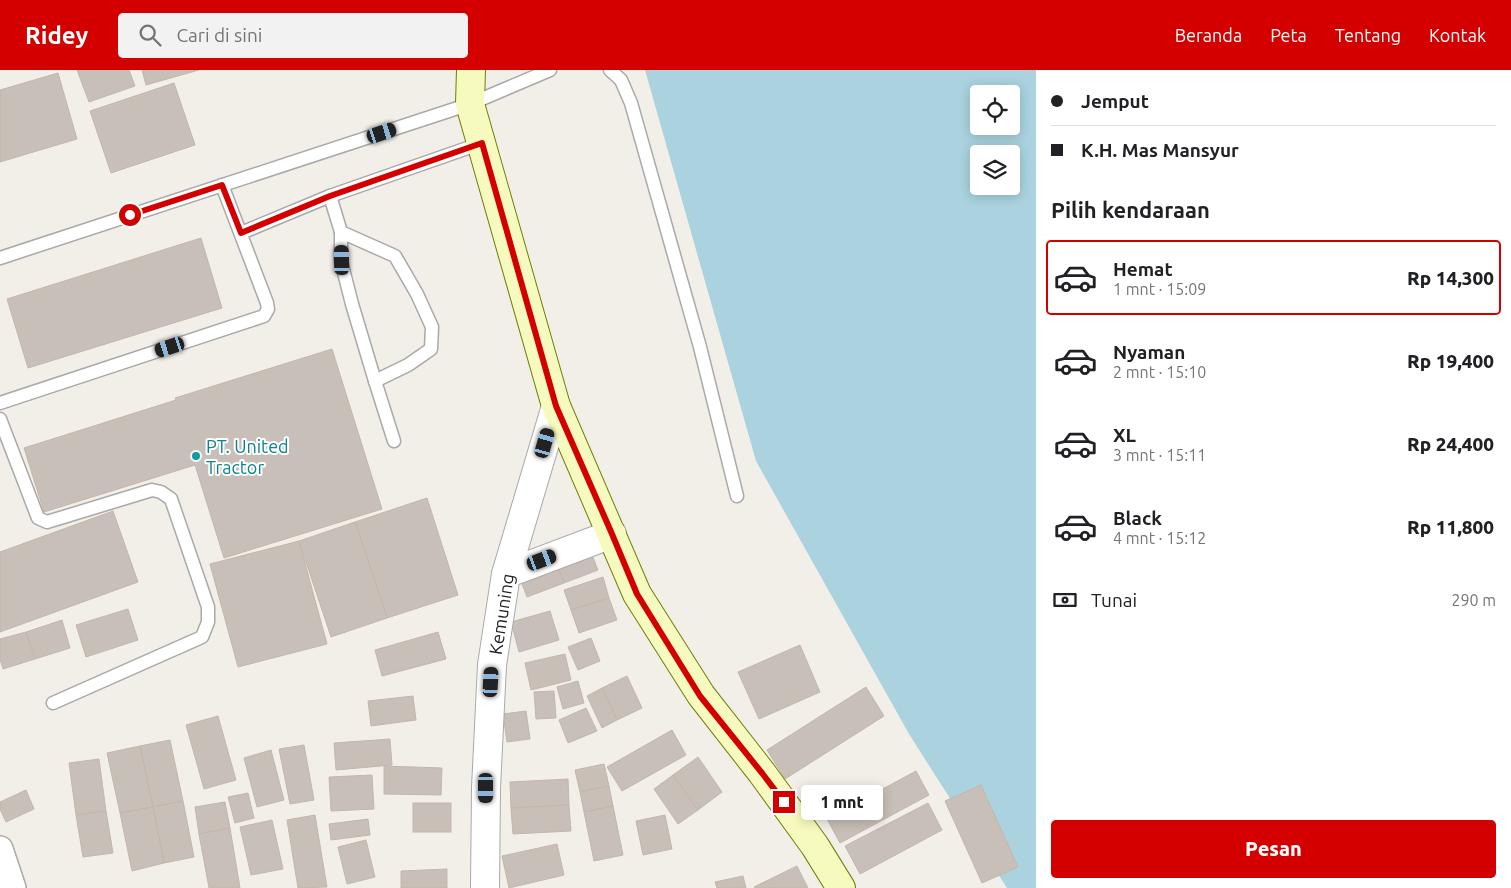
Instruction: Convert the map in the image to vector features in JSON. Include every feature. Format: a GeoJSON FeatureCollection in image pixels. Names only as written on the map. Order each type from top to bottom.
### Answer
{"type":"FeatureCollection","features":[{"type":"Feature","properties":{"kind":"main road"},"geometry":{"type":"LineString","coordinates":[[471,70],[470,104],[556,406],[637,594],[700,696],[762,773],[815,846],[841,888]]}},
{"type":"Feature","properties":{"kind":"street","name":"Kemuning"},"geometry":{"type":"LineString","coordinates":[[485,888],[486,788],[492,665],[506,574],[556,406]]}},
{"type":"Feature","properties":{"kind":"street"},"geometry":{"type":"LineString","coordinates":[[506,574],[612,534]]}},
{"type":"Feature","properties":{"kind":"street"},"geometry":{"type":"LineString","coordinates":[[0,849],[13,888]]}},
{"type":"Feature","properties":{"kind":"lane"},"geometry":{"type":"LineString","coordinates":[[0,258],[470,104],[550,70]]}},
{"type":"Feature","properties":{"kind":"lane"},"geometry":{"type":"LineString","coordinates":[[610,70],[621,80],[630,103],[700,347],[736,496]]}},
{"type":"Feature","properties":{"kind":"lane"},"geometry":{"type":"LineString","coordinates":[[241,233],[330,196],[482,143]]}},
{"type":"Feature","properties":{"kind":"lane"},"geometry":{"type":"LineString","coordinates":[[0,403],[264,316],[268,309],[267,303],[222,185]]}},
{"type":"Feature","properties":{"kind":"lane"},"geometry":{"type":"LineString","coordinates":[[330,196],[341,232],[342,260],[352,304],[394,441]]}},
{"type":"Feature","properties":{"kind":"lane"},"geometry":{"type":"LineString","coordinates":[[341,232],[395,256],[417,294],[432,327],[431,349],[408,365],[375,381]]}},
{"type":"Feature","properties":{"kind":"lane"},"geometry":{"type":"LineString","coordinates":[[0,420],[38,518],[47,522],[152,490],[161,492],[171,499],[208,607],[208,622],[202,637],[53,703]]}},
{"type":"Feature","properties":{"kind":"water"},"geometry":{"type":"Polygon","coordinates":[[[645,70],[1036,70],[1036,888],[1007,888],[909,734],[756,461],[645,70]]]}},
{"type":"Feature","properties":{"kind":"building"},"geometry":{"type":"Polygon","coordinates":[[[77,70],[129,70],[135,86],[89,102],[77,70]]]}},
{"type":"Feature","properties":{"kind":"building"},"geometry":{"type":"Polygon","coordinates":[[[142,70],[199,70],[146,85],[142,70]]]}},
{"type":"Feature","properties":{"kind":"building"},"geometry":{"type":"Polygon","coordinates":[[[58,73],[77,139],[0,162],[0,90],[58,73]]]}},
{"type":"Feature","properties":{"kind":"building"},"geometry":{"type":"Polygon","coordinates":[[[174,83],[195,145],[111,173],[90,111],[174,83]]]}},
{"type":"Feature","properties":{"kind":"building"},"geometry":{"type":"Polygon","coordinates":[[[201,238],[222,308],[28,368],[7,299],[201,238]]]}},
{"type":"Feature","properties":{"kind":"building","name":"PT. United Tractor"},"geometry":{"type":"Polygon","coordinates":[[[332,349],[382,509],[224,558],[195,465],[44,512],[24,448],[332,349]]]}},
{"type":"Feature","properties":{"kind":"building"},"geometry":{"type":"Polygon","coordinates":[[[427,498],[458,595],[387,618],[355,522],[427,498]]]}},
{"type":"Feature","properties":{"kind":"building"},"geometry":{"type":"Polygon","coordinates":[[[113,511],[138,582],[0,632],[0,552],[113,511]]]}},
{"type":"Feature","properties":{"kind":"building"},"geometry":{"type":"Polygon","coordinates":[[[355,522],[387,618],[331,637],[299,541],[355,522]]]}},
{"type":"Feature","properties":{"kind":"building"},"geometry":{"type":"Polygon","coordinates":[[[299,541],[327,644],[238,667],[210,564],[299,541]]]}},
{"type":"Feature","properties":{"kind":"building"},"geometry":{"type":"Polygon","coordinates":[[[590,550],[598,570],[564,583],[556,562],[590,550]]]}},
{"type":"Feature","properties":{"kind":"building"},"geometry":{"type":"Polygon","coordinates":[[[556,562],[564,583],[527,597],[519,576],[556,562]]]}},
{"type":"Feature","properties":{"kind":"building"},"geometry":{"type":"Polygon","coordinates":[[[603,577],[609,598],[571,610],[564,590],[603,577]]]}},
{"type":"Feature","properties":{"kind":"building"},"geometry":{"type":"Polygon","coordinates":[[[609,598],[617,620],[579,633],[571,610],[609,598]]]}},
{"type":"Feature","properties":{"kind":"building"},"geometry":{"type":"Polygon","coordinates":[[[128,609],[138,640],[86,657],[76,625],[128,609]]]}},
{"type":"Feature","properties":{"kind":"building"},"geometry":{"type":"Polygon","coordinates":[[[550,611],[559,640],[519,652],[511,622],[550,611]]]}},
{"type":"Feature","properties":{"kind":"building"},"geometry":{"type":"Polygon","coordinates":[[[62,620],[70,648],[35,659],[26,632],[62,620]]]}},
{"type":"Feature","properties":{"kind":"building"},"geometry":{"type":"Polygon","coordinates":[[[26,632],[35,659],[3,669],[0,659],[0,639],[26,632]]]}},
{"type":"Feature","properties":{"kind":"building"},"geometry":{"type":"Polygon","coordinates":[[[438,632],[446,659],[382,676],[375,650],[438,632]]]}},
{"type":"Feature","properties":{"kind":"building"},"geometry":{"type":"Polygon","coordinates":[[[591,638],[600,661],[578,670],[568,647],[591,638]]]}},
{"type":"Feature","properties":{"kind":"building"},"geometry":{"type":"Polygon","coordinates":[[[800,645],[820,692],[759,719],[738,672],[800,645]]]}},
{"type":"Feature","properties":{"kind":"building"},"geometry":{"type":"Polygon","coordinates":[[[565,654],[571,680],[531,690],[525,663],[565,654]]]}},
{"type":"Feature","properties":{"kind":"building"},"geometry":{"type":"Polygon","coordinates":[[[627,676],[642,708],[617,720],[602,688],[627,676]]]}},
{"type":"Feature","properties":{"kind":"building"},"geometry":{"type":"Polygon","coordinates":[[[578,681],[584,703],[563,709],[557,687],[578,681]]]}},
{"type":"Feature","properties":{"kind":"building"},"geometry":{"type":"Polygon","coordinates":[[[866,687],[884,716],[785,779],[767,750],[866,687]]]}},
{"type":"Feature","properties":{"kind":"building"},"geometry":{"type":"Polygon","coordinates":[[[602,688],[617,720],[602,728],[587,696],[602,688]]]}},
{"type":"Feature","properties":{"kind":"building"},"geometry":{"type":"Polygon","coordinates":[[[554,691],[556,718],[536,719],[534,692],[554,691]]]}},
{"type":"Feature","properties":{"kind":"building"},"geometry":{"type":"Polygon","coordinates":[[[413,696],[416,720],[371,726],[368,701],[413,696]]]}},
{"type":"Feature","properties":{"kind":"building"},"geometry":{"type":"Polygon","coordinates":[[[586,708],[597,731],[568,743],[559,720],[586,708]]]}},
{"type":"Feature","properties":{"kind":"building"},"geometry":{"type":"Polygon","coordinates":[[[526,711],[530,739],[507,742],[503,714],[526,711]]]}},
{"type":"Feature","properties":{"kind":"building"},"geometry":{"type":"Polygon","coordinates":[[[218,716],[236,780],[204,789],[186,725],[218,716]]]}},
{"type":"Feature","properties":{"kind":"building"},"geometry":{"type":"Polygon","coordinates":[[[672,730],[686,755],[622,791],[607,767],[672,730]]]}},
{"type":"Feature","properties":{"kind":"building"},"geometry":{"type":"Polygon","coordinates":[[[390,739],[392,765],[336,770],[334,743],[390,739]]]}},
{"type":"Feature","properties":{"kind":"building"},"geometry":{"type":"Polygon","coordinates":[[[170,740],[183,801],[153,807],[140,746],[170,740]]]}},
{"type":"Feature","properties":{"kind":"building"},"geometry":{"type":"Polygon","coordinates":[[[304,745],[314,800],[290,804],[279,749],[304,745]]]}},
{"type":"Feature","properties":{"kind":"building"},"geometry":{"type":"Polygon","coordinates":[[[140,746],[153,807],[120,813],[107,753],[140,746]]]}},
{"type":"Feature","properties":{"kind":"building"},"geometry":{"type":"Polygon","coordinates":[[[271,750],[284,800],[257,807],[244,758],[271,750]]]}},
{"type":"Feature","properties":{"kind":"building"},"geometry":{"type":"Polygon","coordinates":[[[698,757],[722,792],[698,810],[673,775],[698,757]]]}},
{"type":"Feature","properties":{"kind":"building"},"geometry":{"type":"Polygon","coordinates":[[[99,759],[106,811],[76,815],[69,763],[99,759]]]}},
{"type":"Feature","properties":{"kind":"building"},"geometry":{"type":"Polygon","coordinates":[[[604,764],[609,786],[580,792],[575,770],[604,764]]]}},
{"type":"Feature","properties":{"kind":"building"},"geometry":{"type":"Polygon","coordinates":[[[384,766],[442,768],[441,795],[384,794],[384,766]]]}},
{"type":"Feature","properties":{"kind":"building"},"geometry":{"type":"Polygon","coordinates":[[[916,771],[929,795],[840,843],[827,819],[916,771]]]}},
{"type":"Feature","properties":{"kind":"building"},"geometry":{"type":"Polygon","coordinates":[[[372,775],[374,809],[331,811],[329,777],[372,775]]]}},
{"type":"Feature","properties":{"kind":"building"},"geometry":{"type":"Polygon","coordinates":[[[673,775],[698,810],[678,824],[654,789],[673,775]]]}},
{"type":"Feature","properties":{"kind":"building"},"geometry":{"type":"Polygon","coordinates":[[[568,779],[569,805],[511,808],[510,782],[568,779]]]}},
{"type":"Feature","properties":{"kind":"building"},"geometry":{"type":"Polygon","coordinates":[[[981,785],[1018,867],[982,883],[945,801],[981,785]]]}},
{"type":"Feature","properties":{"kind":"building"},"geometry":{"type":"Polygon","coordinates":[[[609,786],[613,806],[584,812],[580,792],[609,786]]]}},
{"type":"Feature","properties":{"kind":"building"},"geometry":{"type":"Polygon","coordinates":[[[26,790],[34,809],[6,822],[0,809],[0,802],[26,790]]]}},
{"type":"Feature","properties":{"kind":"building"},"geometry":{"type":"Polygon","coordinates":[[[248,793],[254,818],[235,823],[228,797],[248,793]]]}},
{"type":"Feature","properties":{"kind":"building"},"geometry":{"type":"Polygon","coordinates":[[[183,801],[194,857],[164,863],[153,807],[183,801]]]}},
{"type":"Feature","properties":{"kind":"building"},"geometry":{"type":"Polygon","coordinates":[[[225,802],[230,828],[199,834],[195,807],[225,802]]]}},
{"type":"Feature","properties":{"kind":"building"},"geometry":{"type":"Polygon","coordinates":[[[413,803],[451,803],[451,832],[413,832],[413,803]]]}},
{"type":"Feature","properties":{"kind":"building"},"geometry":{"type":"Polygon","coordinates":[[[928,803],[942,830],[860,874],[845,846],[928,803]]]}},
{"type":"Feature","properties":{"kind":"building"},"geometry":{"type":"Polygon","coordinates":[[[569,805],[571,831],[513,834],[511,808],[569,805]]]}},
{"type":"Feature","properties":{"kind":"building"},"geometry":{"type":"Polygon","coordinates":[[[613,806],[623,855],[594,861],[584,812],[613,806]]]}},
{"type":"Feature","properties":{"kind":"building"},"geometry":{"type":"Polygon","coordinates":[[[153,807],[164,863],[132,871],[120,813],[153,807]]]}},
{"type":"Feature","properties":{"kind":"building"},"geometry":{"type":"Polygon","coordinates":[[[106,811],[113,853],[83,857],[76,815],[106,811]]]}},
{"type":"Feature","properties":{"kind":"building"},"geometry":{"type":"Polygon","coordinates":[[[315,815],[327,887],[298,888],[287,820],[315,815]]]}},
{"type":"Feature","properties":{"kind":"building"},"geometry":{"type":"Polygon","coordinates":[[[665,815],[672,849],[643,855],[636,821],[665,815]]]}},
{"type":"Feature","properties":{"kind":"building"},"geometry":{"type":"Polygon","coordinates":[[[368,819],[370,835],[331,840],[329,824],[368,819]]]}},
{"type":"Feature","properties":{"kind":"building"},"geometry":{"type":"Polygon","coordinates":[[[272,820],[283,869],[251,875],[240,827],[272,820]]]}},
{"type":"Feature","properties":{"kind":"building"},"geometry":{"type":"Polygon","coordinates":[[[230,828],[240,888],[209,888],[199,834],[230,828]]]}},
{"type":"Feature","properties":{"kind":"building"},"geometry":{"type":"Polygon","coordinates":[[[366,840],[375,877],[347,884],[338,847],[366,840]]]}},
{"type":"Feature","properties":{"kind":"building"},"geometry":{"type":"Polygon","coordinates":[[[557,844],[564,875],[509,888],[502,856],[557,844]]]}},
{"type":"Feature","properties":{"kind":"building"},"geometry":{"type":"Polygon","coordinates":[[[797,866],[808,888],[754,887],[797,866]]]}},
{"type":"Feature","properties":{"kind":"building"},"geometry":{"type":"Polygon","coordinates":[[[447,869],[447,888],[401,888],[401,871],[447,869]]]}},
{"type":"Feature","properties":{"kind":"building"},"geometry":{"type":"Polygon","coordinates":[[[743,876],[746,888],[717,888],[715,882],[743,876]]]}},
{"type":"Feature","properties":{"kind":"place","name":"PT. United Tractor"},"geometry":{"type":"Point","coordinates":[196,456]}},
{"type":"Feature","properties":{"kind":"route"},"geometry":{"type":"LineString","coordinates":[[130,215],[222,185],[241,233],[330,196],[482,143],[556,406],[612,534],[626,571],[637,594],[700,696],[784,802]]}}]}
